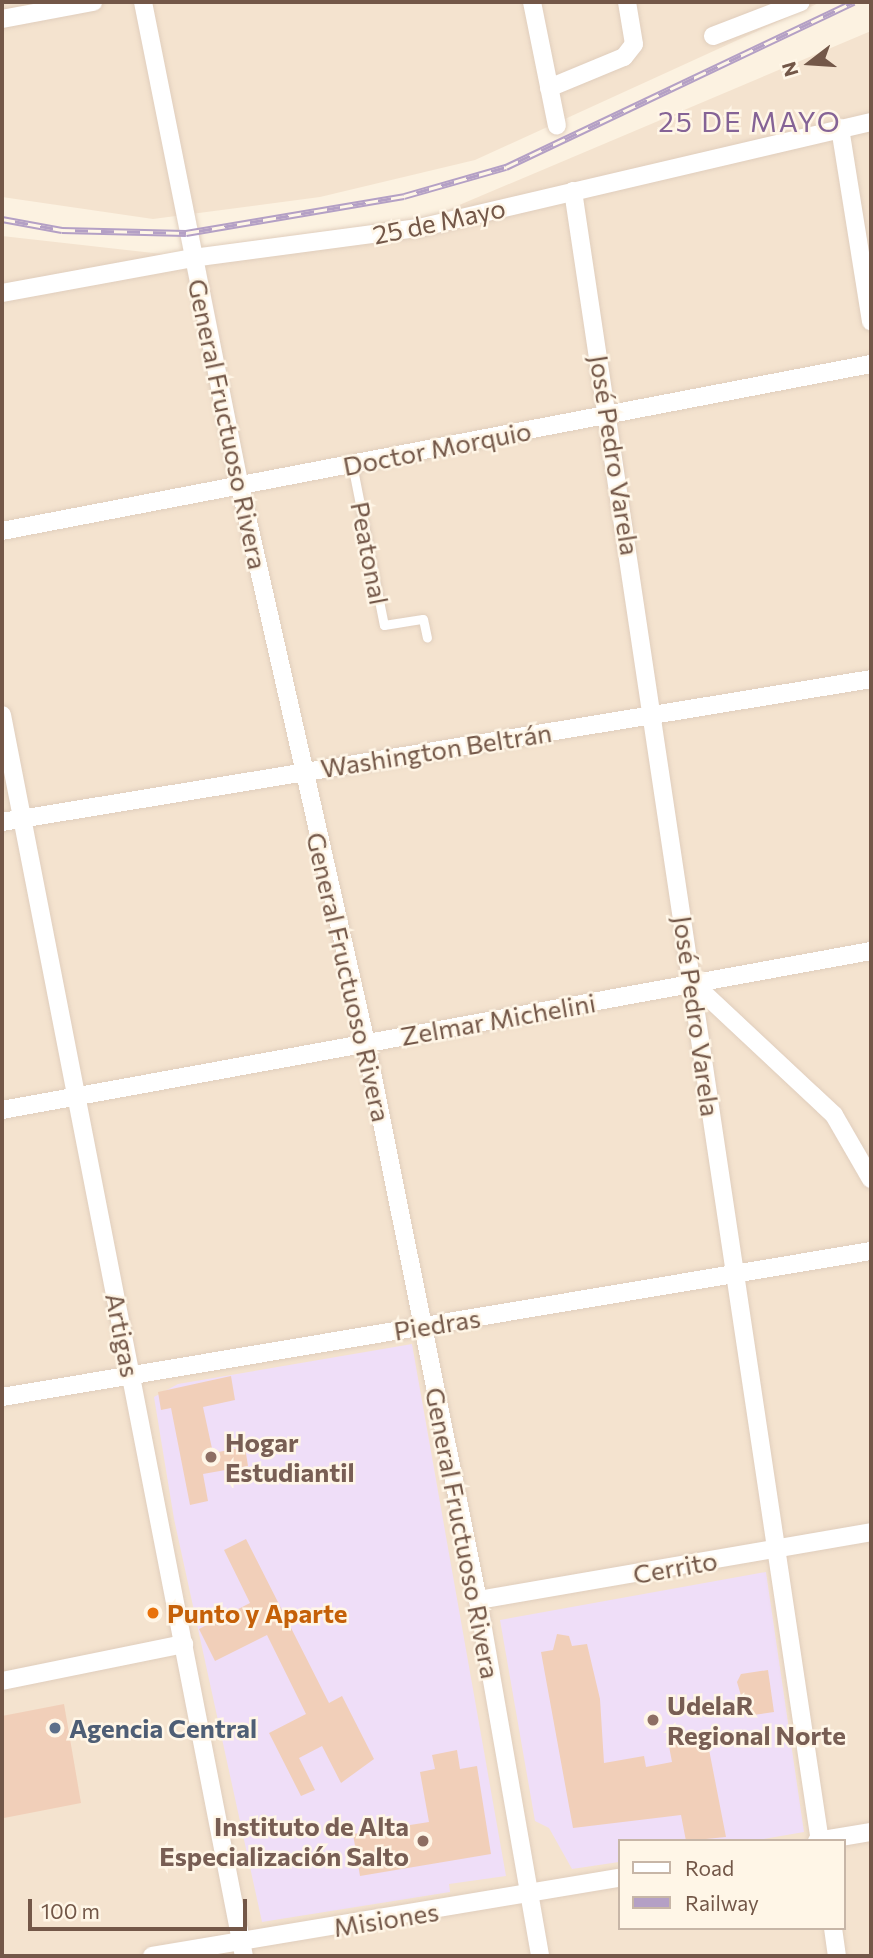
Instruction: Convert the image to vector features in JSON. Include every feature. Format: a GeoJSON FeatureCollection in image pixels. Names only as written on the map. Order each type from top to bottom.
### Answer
{"type":"FeatureCollection","features":[{"type":"Feature","properties":{"kind":"street"},"geometry":{"type":"LineString","coordinates":[[2,19],[93,2]]}},
{"type":"Feature","properties":{"kind":"street","name":"General Fructuoso Rivera"},"geometry":{"type":"LineString","coordinates":[[142,2],[240,486],[366,1043],[478,1600],[540,1956]]}},
{"type":"Feature","properties":{"kind":"street"},"geometry":{"type":"LineString","coordinates":[[532,2],[557,126]]}},
{"type":"Feature","properties":{"kind":"street"},"geometry":{"type":"LineString","coordinates":[[549,88],[624,57],[634,44],[627,2]]}},
{"type":"Feature","properties":{"kind":"street"},"geometry":{"type":"LineString","coordinates":[[713,36],[801,2]]}},
{"type":"Feature","properties":{"kind":"street","name":"25 de Mayo"},"geometry":{"type":"LineString","coordinates":[[2,293],[193,258],[419,228],[871,122]]}},
{"type":"Feature","properties":{"kind":"street"},"geometry":{"type":"LineString","coordinates":[[840,128],[871,321]]}},
{"type":"Feature","properties":{"kind":"street","name":"José Pedro Varela"},"geometry":{"type":"LineString","coordinates":[[573,191],[610,414],[693,983],[732,1278],[819,1839]]}},
{"type":"Feature","properties":{"kind":"street","name":"Doctor Morquio"},"geometry":{"type":"LineString","coordinates":[[2,531],[871,364]]}},
{"type":"Feature","properties":{"kind":"street","name":"Washington Beltrán"},"geometry":{"type":"LineString","coordinates":[[2,822],[871,679]]}},
{"type":"Feature","properties":{"kind":"street","name":"Artigas"},"geometry":{"type":"LineString","coordinates":[[2,715],[243,1949]]}},
{"type":"Feature","properties":{"kind":"street","name":"Zelmar Michelini"},"geometry":{"type":"LineString","coordinates":[[2,1110],[871,951]]}},
{"type":"Feature","properties":{"kind":"street"},"geometry":{"type":"LineString","coordinates":[[693,983],[834,1115],[871,1179]]}},
{"type":"Feature","properties":{"kind":"street","name":"Piedras"},"geometry":{"type":"LineString","coordinates":[[2,1398],[422,1326],[732,1278],[871,1251]]}},
{"type":"Feature","properties":{"kind":"street","name":"Cerrito"},"geometry":{"type":"LineString","coordinates":[[478,1600],[871,1532]]}},
{"type":"Feature","properties":{"kind":"street"},"geometry":{"type":"LineString","coordinates":[[2,1681],[184,1644]]}},
{"type":"Feature","properties":{"kind":"street"},"geometry":{"type":"LineString","coordinates":[[831,1839],[871,1832]]}},
{"type":"Feature","properties":{"kind":"street","name":"Misiones"},"geometry":{"type":"LineString","coordinates":[[152,1956],[243,1949],[618,1878]]}},
{"type":"Feature","properties":{"kind":"street"},"geometry":{"type":"LineString","coordinates":[[833,1930],[837,1956]]}},
{"type":"Feature","properties":{"kind":"lane","name":"Peatonal"},"geometry":{"type":"LineString","coordinates":[[352,464],[384,625],[423,619],[427,638]]}},
{"type":"Feature","properties":{"kind":"shaded area"},"geometry":{"type":"Polygon","coordinates":[[[2,2],[821,2],[475,160],[320,197],[153,219],[2,197],[2,2]]]}},
{"type":"Feature","properties":{"kind":"shaded area"},"geometry":{"type":"Polygon","coordinates":[[[871,31],[871,1956],[2,1956],[2,236],[171,255],[431,217],[871,31]]]}},
{"type":"Feature","properties":{"kind":"shaded area"},"geometry":{"type":"Polygon","coordinates":[[[412,1344],[506,1876],[449,1884],[450,1892],[262,1922],[174,1519],[154,1397],[178,1384],[412,1344]]]}},
{"type":"Feature","properties":{"kind":"shaded area","name":"UdelaR Regional Norte"},"geometry":{"type":"Polygon","coordinates":[[[766,1572],[804,1832],[763,1839],[618,1839],[618,1862],[572,1869],[549,1828],[535,1821],[500,1620],[766,1572]]]}},
{"type":"Feature","properties":{"kind":"building"},"geometry":{"type":"Polygon","coordinates":[[[231,1376],[235,1400],[203,1407],[213,1453],[245,1447],[248,1466],[203,1474],[208,1501],[190,1505],[171,1408],[161,1410],[158,1392],[231,1376]]]}},
{"type":"Feature","properties":{"kind":"building"},"geometry":{"type":"Polygon","coordinates":[[[246,1539],[329,1703],[342,1696],[374,1759],[341,1783],[322,1746],[299,1758],[315,1790],[301,1796],[269,1733],[306,1714],[267,1635],[215,1661],[199,1629],[250,1603],[224,1550],[246,1539]]]}},
{"type":"Feature","properties":{"kind":"building"},"geometry":{"type":"Polygon","coordinates":[[[557,1634],[569,1636],[572,1646],[587,1644],[600,1699],[604,1763],[644,1756],[646,1767],[672,1762],[668,1741],[706,1734],[726,1837],[686,1839],[681,1815],[573,1828],[541,1652],[553,1650],[557,1634]]]}},
{"type":"Feature","properties":{"kind":"building"},"geometry":{"type":"Polygon","coordinates":[[[768,1670],[774,1712],[747,1716],[737,1682],[741,1674],[768,1670]]]}},
{"type":"Feature","properties":{"kind":"building"},"geometry":{"type":"Polygon","coordinates":[[[64,1704],[81,1803],[4,1818],[2,1716],[64,1704]]]}},
{"type":"Feature","properties":{"kind":"building"},"geometry":{"type":"Polygon","coordinates":[[[457,1750],[460,1769],[477,1766],[491,1854],[360,1876],[353,1834],[429,1822],[420,1772],[435,1769],[432,1755],[457,1750]]]}},
{"type":"Feature","properties":{"kind":"railway"},"geometry":{"type":"LineString","coordinates":[[2,219],[62,230],[186,233],[404,196],[506,167],[854,2]]}},
{"type":"Feature","properties":{"kind":"place","name":"Hogar Estudiantil"},"geometry":{"type":"Point","coordinates":[211,1457]}},
{"type":"Feature","properties":{"kind":"place","name":"Punto y Aparte"},"geometry":{"type":"Point","coordinates":[153,1613]}},
{"type":"Feature","properties":{"kind":"place","name":"UdelaR Regional Norte"},"geometry":{"type":"Point","coordinates":[653,1720]}},
{"type":"Feature","properties":{"kind":"place","name":"Agencia Central"},"geometry":{"type":"Point","coordinates":[55,1728]}},
{"type":"Feature","properties":{"kind":"place","name":"Instituto de Alta Especialización Salto"},"geometry":{"type":"Point","coordinates":[423,1841]}},
{"type":"Feature","properties":{"kind":"district","name":"25 DE MAYO"},"geometry":{"type":"Point","coordinates":[750,121]}}]}
